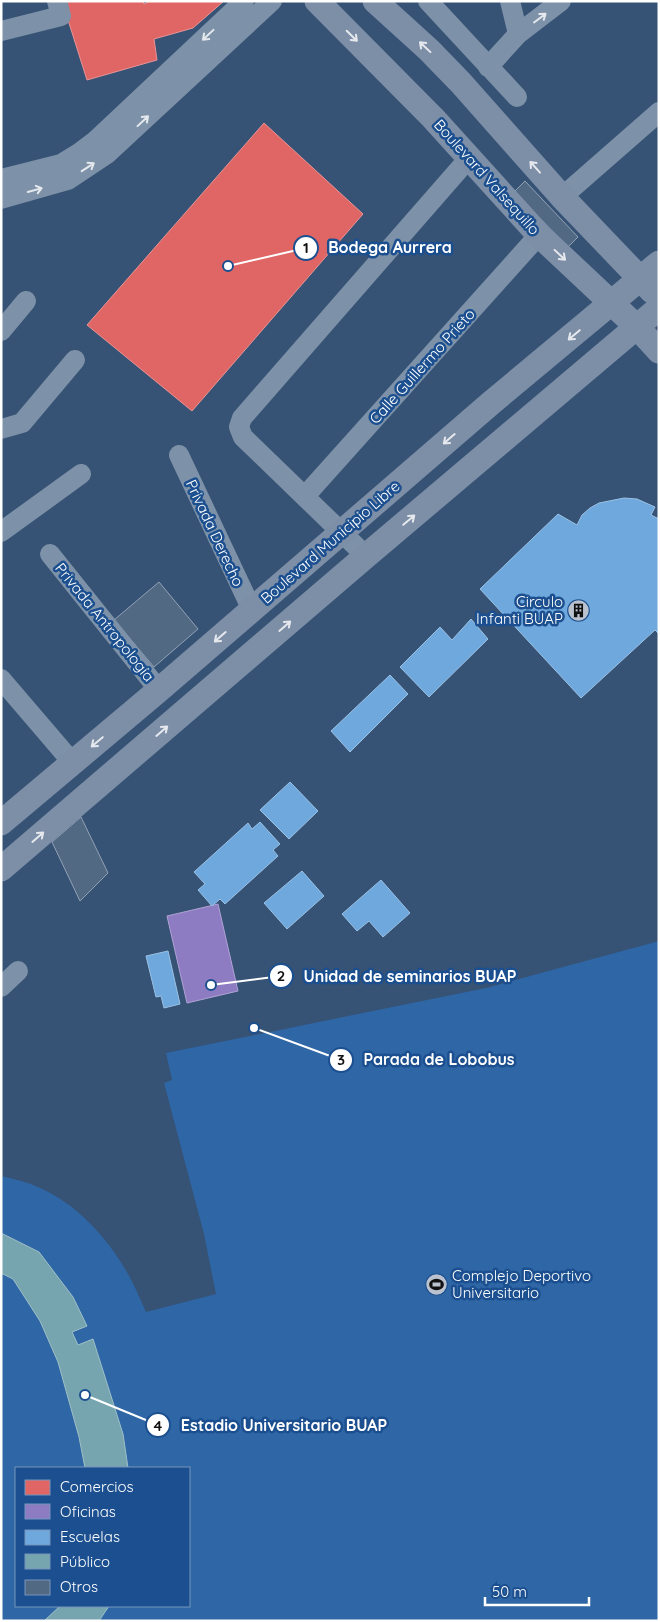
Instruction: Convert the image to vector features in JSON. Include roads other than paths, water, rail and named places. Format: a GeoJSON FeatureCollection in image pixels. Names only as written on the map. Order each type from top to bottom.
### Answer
{"type":"FeatureCollection","features":[{"type":"Feature","properties":{"kind":"main road","name":"Boulevard Valsequillo"},"geometry":{"type":"LineString","coordinates":[[317,1],[433,118],[539,236],[659,351]]}},
{"type":"Feature","properties":{"kind":"main road"},"geometry":{"type":"LineString","coordinates":[[376,1],[429,50],[659,299]]}},
{"type":"Feature","properties":{"kind":"main road","name":"Boulevard Municipio Libre"},"geometry":{"type":"LineString","coordinates":[[1,823],[159,690],[491,403],[659,262]]}},
{"type":"Feature","properties":{"kind":"main road"},"geometry":{"type":"LineString","coordinates":[[1,869],[659,308]]}},
{"type":"Feature","properties":{"kind":"street"},"geometry":{"type":"LineString","coordinates":[[1,199],[107,154],[180,74],[238,15],[272,1]]}},
{"type":"Feature","properties":{"kind":"street"},"geometry":{"type":"LineString","coordinates":[[428,1],[517,97]]}},
{"type":"Feature","properties":{"kind":"street"},"geometry":{"type":"LineString","coordinates":[[510,1],[518,34]]}},
{"type":"Feature","properties":{"kind":"street"},"geometry":{"type":"LineString","coordinates":[[488,67],[518,34],[561,1]]}},
{"type":"Feature","properties":{"kind":"street"},"geometry":{"type":"LineString","coordinates":[[1,31],[59,9]]}},
{"type":"Feature","properties":{"kind":"street"},"geometry":{"type":"LineString","coordinates":[[562,196],[659,112]]}},
{"type":"Feature","properties":{"kind":"street"},"geometry":{"type":"LineString","coordinates":[[366,556],[243,437],[239,427],[242,418],[469,158]]}},
{"type":"Feature","properties":{"kind":"street"},"geometry":{"type":"LineString","coordinates":[[1,180],[64,172]]}},
{"type":"Feature","properties":{"kind":"street","name":"Calle Guillermo Prieto"},"geometry":{"type":"LineString","coordinates":[[305,496],[539,236]]}},
{"type":"Feature","properties":{"kind":"street"},"geometry":{"type":"LineString","coordinates":[[1,331],[26,301]]}},
{"type":"Feature","properties":{"kind":"street"},"geometry":{"type":"LineString","coordinates":[[1,428],[22,423],[75,360]]}},
{"type":"Feature","properties":{"kind":"street","name":"Privada Derecho"},"geometry":{"type":"LineString","coordinates":[[179,456],[252,610]]}},
{"type":"Feature","properties":{"kind":"street"},"geometry":{"type":"LineString","coordinates":[[1,532],[81,474]]}},
{"type":"Feature","properties":{"kind":"street","name":"Privada Antropología"},"geometry":{"type":"LineString","coordinates":[[50,554],[159,690]]}},
{"type":"Feature","properties":{"kind":"street"},"geometry":{"type":"LineString","coordinates":[[1,679],[72,762]]}},
{"type":"Feature","properties":{"kind":"street"},"geometry":{"type":"LineString","coordinates":[[1,987],[18,971]]}},
{"type":"Feature","properties":{"kind":"place","name":"Bodega Aurrera"},"geometry":{"type":"Point","coordinates":[228,266]}},
{"type":"Feature","properties":{"kind":"place","name":"Circulo Infanti BUAP"},"geometry":{"type":"Point","coordinates":[579,610]}},
{"type":"Feature","properties":{"kind":"place","name":"Unidad de seminarios BUAP"},"geometry":{"type":"Point","coordinates":[211,985]}},
{"type":"Feature","properties":{"kind":"place","name":"Parada de Lobobus"},"geometry":{"type":"Point","coordinates":[254,1028]}},
{"type":"Feature","properties":{"kind":"place","name":"Complejo Deportivo Universitario"},"geometry":{"type":"Point","coordinates":[436,1284]}},
{"type":"Feature","properties":{"kind":"place","name":"Estadio Universitario BUAP"},"geometry":{"type":"Point","coordinates":[85,1395]}}]}
